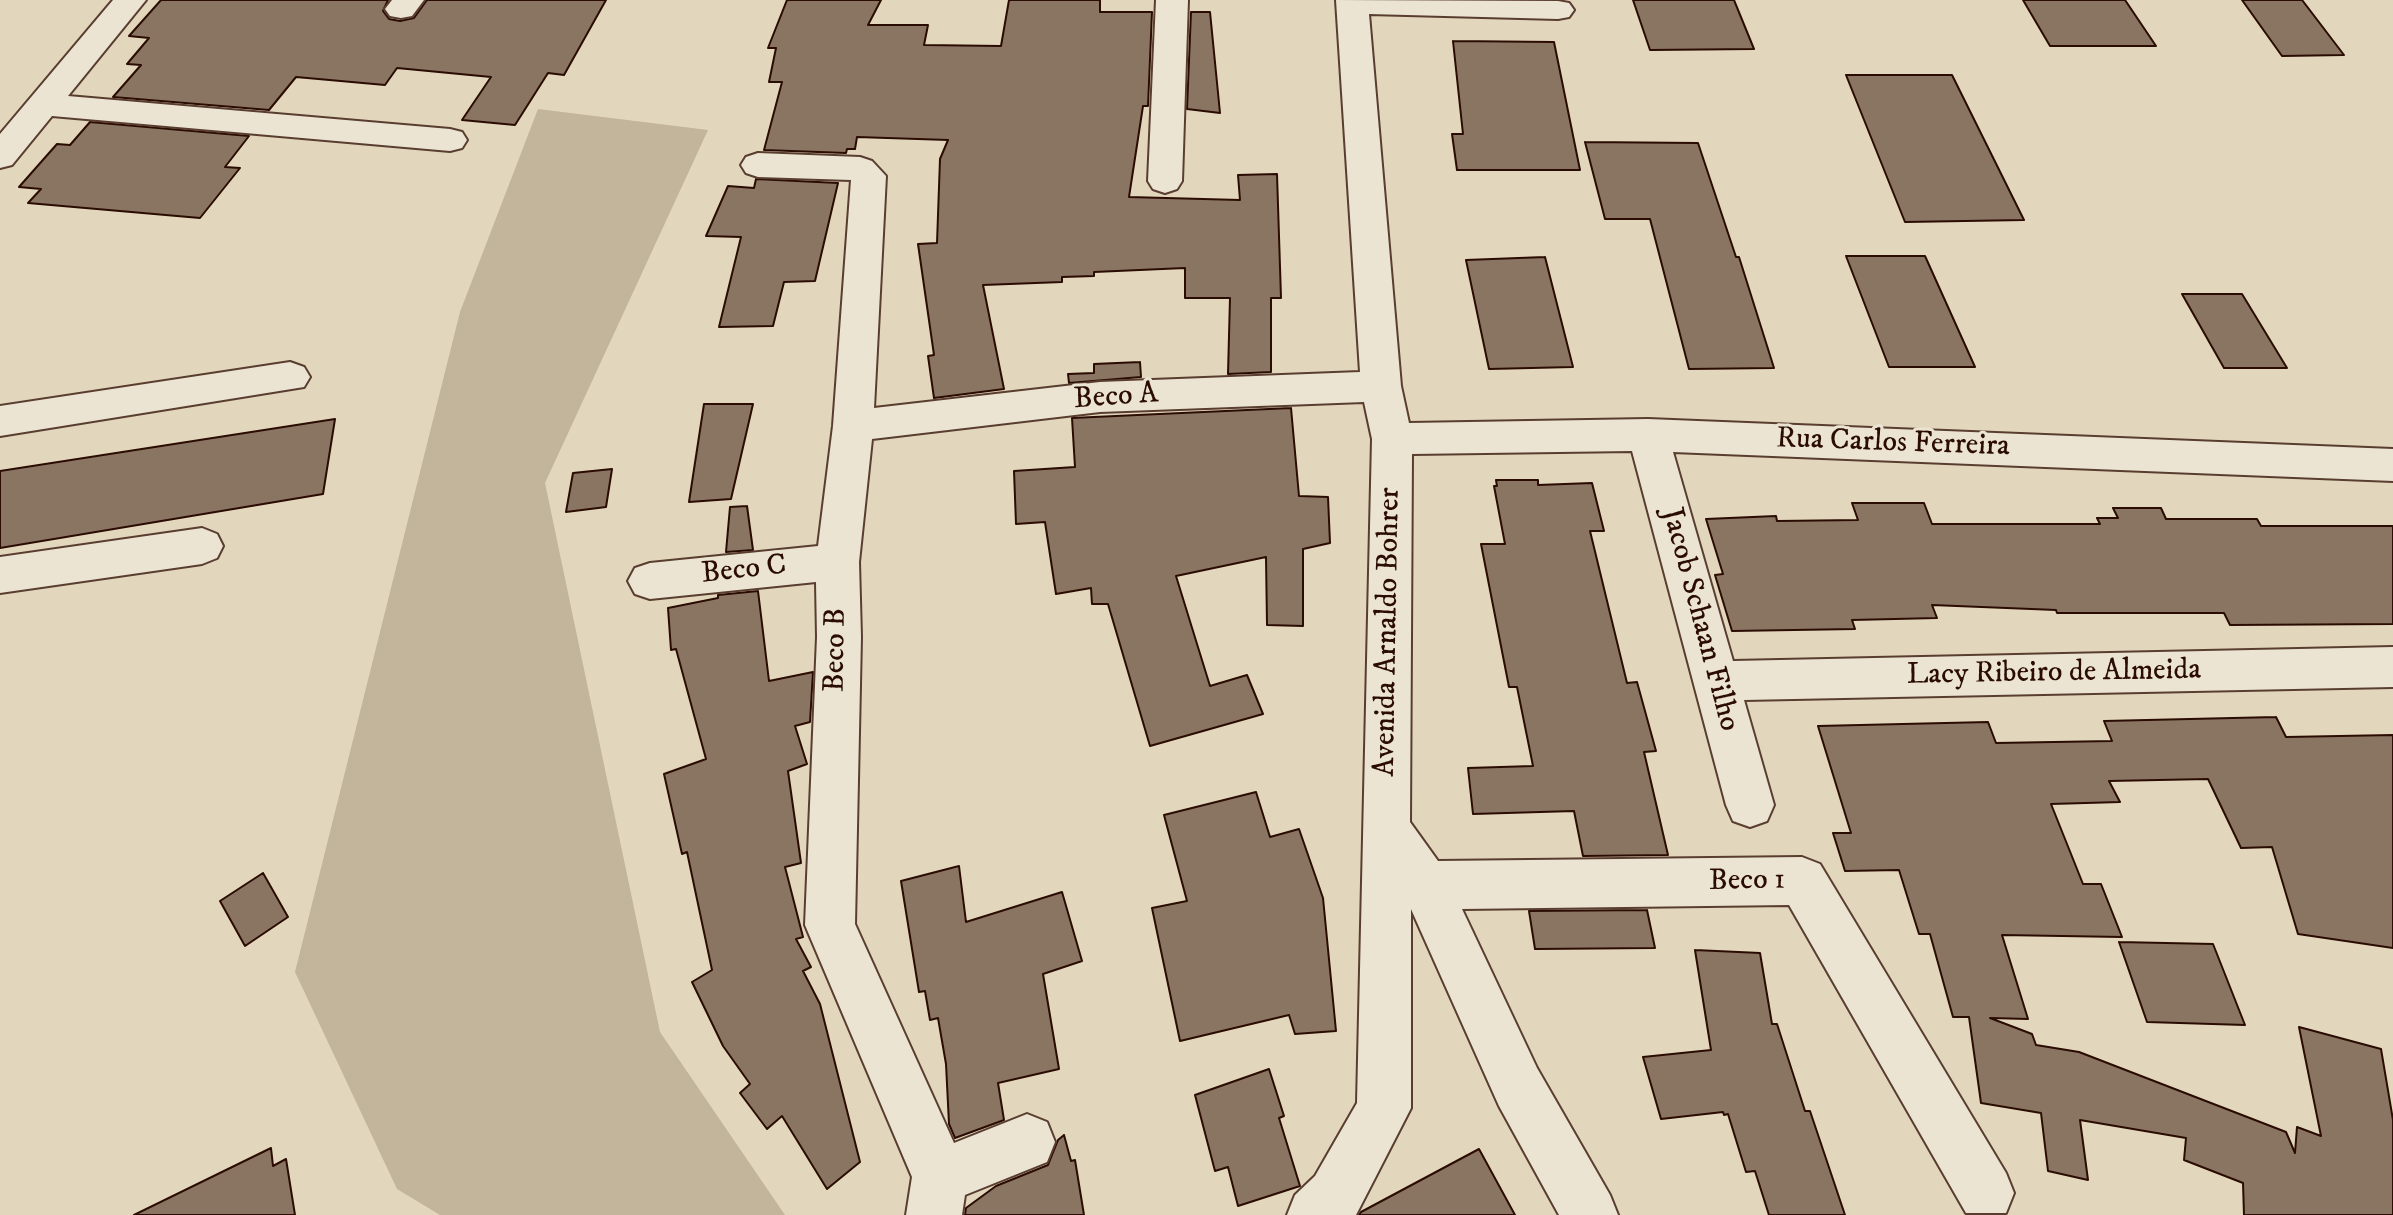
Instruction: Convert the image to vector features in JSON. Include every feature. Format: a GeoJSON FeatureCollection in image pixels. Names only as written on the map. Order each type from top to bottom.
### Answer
{"type":"FeatureCollection","features":[{"type":"Feature","properties":{"kind":"street"},"geometry":{"type":"LineString","coordinates":[[0,157],[130,0]]}},
{"type":"Feature","properties":{"kind":"street"},"geometry":{"type":"LineString","coordinates":[[1165,181],[1172,0]]}},
{"type":"Feature","properties":{"kind":"street"},"geometry":{"type":"LineString","coordinates":[[1352,2],[1558,10]]}},
{"type":"Feature","properties":{"kind":"street","name":"Avenida Arnaldo Bohrer"},"geometry":{"type":"LineString","coordinates":[[1315,1215],[1335,1196],[1384,1108],[1392,439],[1381,386],[1352,2]]}},
{"type":"Feature","properties":{"kind":"street"},"geometry":{"type":"LineString","coordinates":[[43,105],[450,140]]}},
{"type":"Feature","properties":{"kind":"street","name":"Beco B"},"geometry":{"type":"LineString","coordinates":[[758,165],[860,169],[867,171],[869,176],[853,426],[837,562],[839,637],[830,925],[937,1196]]}},
{"type":"Feature","properties":{"kind":"street"},"geometry":{"type":"LineString","coordinates":[[0,421],[290,377]]}},
{"type":"Feature","properties":{"kind":"street","name":"Beco A"},"geometry":{"type":"LineString","coordinates":[[853,426],[1100,397],[1381,386]]}},
{"type":"Feature","properties":{"kind":"street","name":"Rua Carlos Ferreira"},"geometry":{"type":"LineString","coordinates":[[1392,439],[1648,435],[2393,465]]}},
{"type":"Feature","properties":{"kind":"street","name":"Jacob Schaan Filho"},"geometry":{"type":"LineString","coordinates":[[1648,435],[1750,805]]}},
{"type":"Feature","properties":{"kind":"street"},"geometry":{"type":"LineString","coordinates":[[0,575],[202,546]]}},
{"type":"Feature","properties":{"kind":"street","name":"Beco C"},"geometry":{"type":"LineString","coordinates":[[650,581],[837,562]]}},
{"type":"Feature","properties":{"kind":"street","name":"Lacy Ribeiro de Almeida"},"geometry":{"type":"LineString","coordinates":[[1715,681],[2393,667]]}},
{"type":"Feature","properties":{"kind":"street"},"geometry":{"type":"LineString","coordinates":[[1386,828],[1425,885],[1518,1087],[1590,1215]]}},
{"type":"Feature","properties":{"kind":"street","name":"Beco 1"},"geometry":{"type":"LineString","coordinates":[[1425,885],[1802,881],[1986,1193]]}},
{"type":"Feature","properties":{"kind":"street"},"geometry":{"type":"LineString","coordinates":[[937,1196],[1027,1142]]}},
{"type":"Feature","properties":{"kind":"shaded area"},"geometry":{"type":"Polygon","coordinates":[[[538,109],[708,130],[545,483],[660,1032],[785,1215],[440,1215],[397,1189],[295,972],[460,312],[538,109]]]}},
{"type":"Feature","properties":{"kind":"building"},"geometry":{"type":"Polygon","coordinates":[[[161,0],[388,0],[383,11],[389,19],[400,21],[414,18],[427,0],[606,0],[564,75],[548,73],[515,125],[462,120],[491,77],[397,68],[385,85],[296,77],[269,110],[113,97],[141,65],[127,64],[149,38],[129,36],[161,0]]]}},
{"type":"Feature","properties":{"kind":"building"},"geometry":{"type":"Polygon","coordinates":[[[787,0],[881,0],[868,25],[928,25],[924,45],[1001,46],[1009,0],[1100,0],[1100,12],[1152,12],[1148,106],[1143,106],[1129,197],[1240,200],[1238,175],[1277,174],[1281,298],[1271,298],[1271,372],[1228,374],[1230,298],[1185,298],[1185,268],[1094,272],[1094,276],[1062,277],[1062,282],[983,285],[1004,389],[934,398],[928,356],[934,355],[918,244],[937,243],[940,159],[948,140],[857,137],[855,149],[847,149],[846,153],[764,150],[782,82],[769,82],[776,48],[768,48],[787,0]]]}},
{"type":"Feature","properties":{"kind":"building"},"geometry":{"type":"Polygon","coordinates":[[[1633,0],[1734,0],[1754,49],[1650,50],[1633,0]]]}},
{"type":"Feature","properties":{"kind":"building"},"geometry":{"type":"Polygon","coordinates":[[[2023,0],[2125,0],[2156,46],[2050,46],[2023,0]]]}},
{"type":"Feature","properties":{"kind":"building"},"geometry":{"type":"Polygon","coordinates":[[[2242,0],[2302,0],[2344,55],[2282,56],[2242,0]]]}},
{"type":"Feature","properties":{"kind":"building"},"geometry":{"type":"Polygon","coordinates":[[[1191,12],[1210,12],[1220,113],[1187,109],[1191,12]]]}},
{"type":"Feature","properties":{"kind":"building"},"geometry":{"type":"Polygon","coordinates":[[[1453,41],[1554,42],[1580,170],[1457,170],[1452,134],[1463,134],[1453,41]]]}},
{"type":"Feature","properties":{"kind":"building"},"geometry":{"type":"Polygon","coordinates":[[[1846,75],[1952,75],[2024,220],[1905,222],[1846,75]]]}},
{"type":"Feature","properties":{"kind":"building"},"geometry":{"type":"Polygon","coordinates":[[[90,122],[249,136],[225,167],[240,168],[200,218],[28,203],[41,189],[19,187],[57,144],[70,145],[90,122]]]}},
{"type":"Feature","properties":{"kind":"building"},"geometry":{"type":"Polygon","coordinates":[[[1585,142],[1698,143],[1774,368],[1689,369],[1650,219],[1605,219],[1585,142]]]}},
{"type":"Feature","properties":{"kind":"building"},"geometry":{"type":"Polygon","coordinates":[[[756,179],[838,183],[815,281],[784,282],[773,326],[719,327],[741,237],[706,236],[728,186],[754,188],[756,179]]]}},
{"type":"Feature","properties":{"kind":"building"},"geometry":{"type":"Polygon","coordinates":[[[1846,256],[1925,256],[1975,367],[1889,367],[1846,256]]]}},
{"type":"Feature","properties":{"kind":"building"},"geometry":{"type":"Polygon","coordinates":[[[1545,257],[1573,367],[1489,369],[1466,260],[1545,257]]]}},
{"type":"Feature","properties":{"kind":"building"},"geometry":{"type":"Polygon","coordinates":[[[2182,294],[2242,294],[2287,368],[2224,368],[2182,294]]]}},
{"type":"Feature","properties":{"kind":"building"},"geometry":{"type":"Polygon","coordinates":[[[1140,362],[1141,377],[1069,383],[1068,374],[1094,373],[1094,364],[1140,362]]]}},
{"type":"Feature","properties":{"kind":"building"},"geometry":{"type":"Polygon","coordinates":[[[704,404],[753,404],[731,499],[689,502],[704,404]]]}},
{"type":"Feature","properties":{"kind":"building"},"geometry":{"type":"Polygon","coordinates":[[[1291,408],[1299,496],[1328,497],[1330,543],[1303,549],[1303,626],[1267,625],[1266,557],[1176,576],[1210,686],[1247,675],[1263,714],[1150,746],[1108,604],[1092,604],[1091,588],[1056,594],[1045,522],[1016,524],[1014,471],[1075,467],[1072,418],[1291,408]]]}},
{"type":"Feature","properties":{"kind":"building"},"geometry":{"type":"Polygon","coordinates":[[[335,419],[323,494],[0,548],[0,471],[335,419]]]}},
{"type":"Feature","properties":{"kind":"building"},"geometry":{"type":"Polygon","coordinates":[[[612,469],[606,507],[566,512],[573,473],[612,469]]]}},
{"type":"Feature","properties":{"kind":"building"},"geometry":{"type":"Polygon","coordinates":[[[1496,480],[1538,480],[1538,485],[1592,483],[1604,531],[1590,531],[1627,683],[1637,682],[1656,751],[1644,752],[1668,855],[1583,856],[1574,811],[1473,814],[1468,768],[1533,766],[1517,687],[1509,687],[1481,544],[1505,544],[1494,486],[1497,486],[1496,480]]]}},
{"type":"Feature","properties":{"kind":"building"},"geometry":{"type":"Polygon","coordinates":[[[1852,503],[1924,503],[1932,524],[2100,524],[2097,518],[2118,518],[2113,508],[2161,508],[2166,519],[2257,519],[2261,526],[2393,526],[2393,624],[2230,625],[2224,613],[2057,613],[2056,610],[1932,605],[1937,618],[1852,620],[1855,629],[1732,631],[1715,575],[1723,574],[1706,519],[1776,516],[1777,521],[1858,520],[1852,503]]]}},
{"type":"Feature","properties":{"kind":"building"},"geometry":{"type":"Polygon","coordinates":[[[747,506],[753,550],[726,552],[730,507],[747,506]]]}},
{"type":"Feature","properties":{"kind":"building"},"geometry":{"type":"Polygon","coordinates":[[[758,591],[769,681],[813,672],[810,722],[795,726],[807,764],[788,771],[801,863],[785,867],[803,937],[796,939],[811,967],[803,971],[820,1004],[860,1162],[827,1189],[782,1116],[767,1129],[740,1093],[750,1084],[723,1046],[692,982],[712,970],[687,852],[682,854],[664,774],[706,759],[676,649],[671,650],[668,608],[718,598],[718,595],[758,591]]]}},
{"type":"Feature","properties":{"kind":"building"},"geometry":{"type":"Polygon","coordinates":[[[2276,717],[2286,737],[2393,735],[2393,948],[2298,934],[2272,847],[2241,848],[2208,779],[2109,781],[2120,802],[2051,804],[2083,884],[2101,884],[2122,937],[2002,935],[2028,1019],[1990,1018],[2032,1034],[2036,1045],[2079,1052],[2286,1132],[2295,1153],[2297,1127],[2321,1136],[2299,1027],[2381,1049],[2393,1120],[2393,1215],[2244,1215],[2243,1183],[2184,1160],[2186,1138],[2080,1120],[2088,1180],[2048,1171],[2041,1113],[1981,1103],[1969,1017],[1953,1017],[1930,934],[1919,934],[1899,870],[1845,871],[1833,833],[1851,833],[1818,726],[1988,722],[1996,743],[2112,741],[2104,721],[2276,717]]]}},
{"type":"Feature","properties":{"kind":"building"},"geometry":{"type":"Polygon","coordinates":[[[1256,792],[1270,837],[1299,829],[1323,898],[1336,1031],[1295,1034],[1289,1015],[1180,1041],[1152,908],[1187,901],[1164,815],[1256,792]]]}},
{"type":"Feature","properties":{"kind":"building"},"geometry":{"type":"Polygon","coordinates":[[[959,866],[966,922],[1062,892],[1082,961],[1043,974],[1059,1069],[998,1083],[1004,1120],[955,1138],[949,1124],[946,1064],[938,1018],[930,1020],[925,991],[919,992],[901,881],[959,866]]]}},
{"type":"Feature","properties":{"kind":"building"},"geometry":{"type":"Polygon","coordinates":[[[263,873],[288,917],[245,946],[220,901],[263,873]]]}},
{"type":"Feature","properties":{"kind":"building"},"geometry":{"type":"Polygon","coordinates":[[[1647,910],[1655,948],[1535,949],[1529,911],[1647,910]]]}},
{"type":"Feature","properties":{"kind":"building"},"geometry":{"type":"Polygon","coordinates":[[[2119,942],[2213,944],[2245,1025],[2147,1022],[2119,942]]]}},
{"type":"Feature","properties":{"kind":"building"},"geometry":{"type":"Polygon","coordinates":[[[1695,950],[1760,953],[1772,1024],[1777,1024],[1805,1111],[1810,1111],[1845,1215],[1769,1215],[1755,1171],[1746,1172],[1728,1114],[1661,1119],[1643,1057],[1711,1050],[1695,950]]]}},
{"type":"Feature","properties":{"kind":"building"},"geometry":{"type":"Polygon","coordinates":[[[1269,1069],[1284,1116],[1279,1118],[1300,1186],[1238,1206],[1228,1167],[1215,1171],[1195,1095],[1269,1069]]]}},
{"type":"Feature","properties":{"kind":"building"},"geometry":{"type":"Polygon","coordinates":[[[1064,1135],[1071,1161],[1075,1160],[1084,1215],[965,1215],[966,1208],[996,1186],[1048,1165],[1058,1140],[1064,1135]]]}},
{"type":"Feature","properties":{"kind":"building"},"geometry":{"type":"Polygon","coordinates":[[[271,1148],[273,1166],[286,1159],[295,1215],[134,1215],[271,1148]]]}},
{"type":"Feature","properties":{"kind":"building"},"geometry":{"type":"Polygon","coordinates":[[[1479,1149],[1515,1215],[1359,1215],[1361,1212],[1479,1149]]]}}]}
